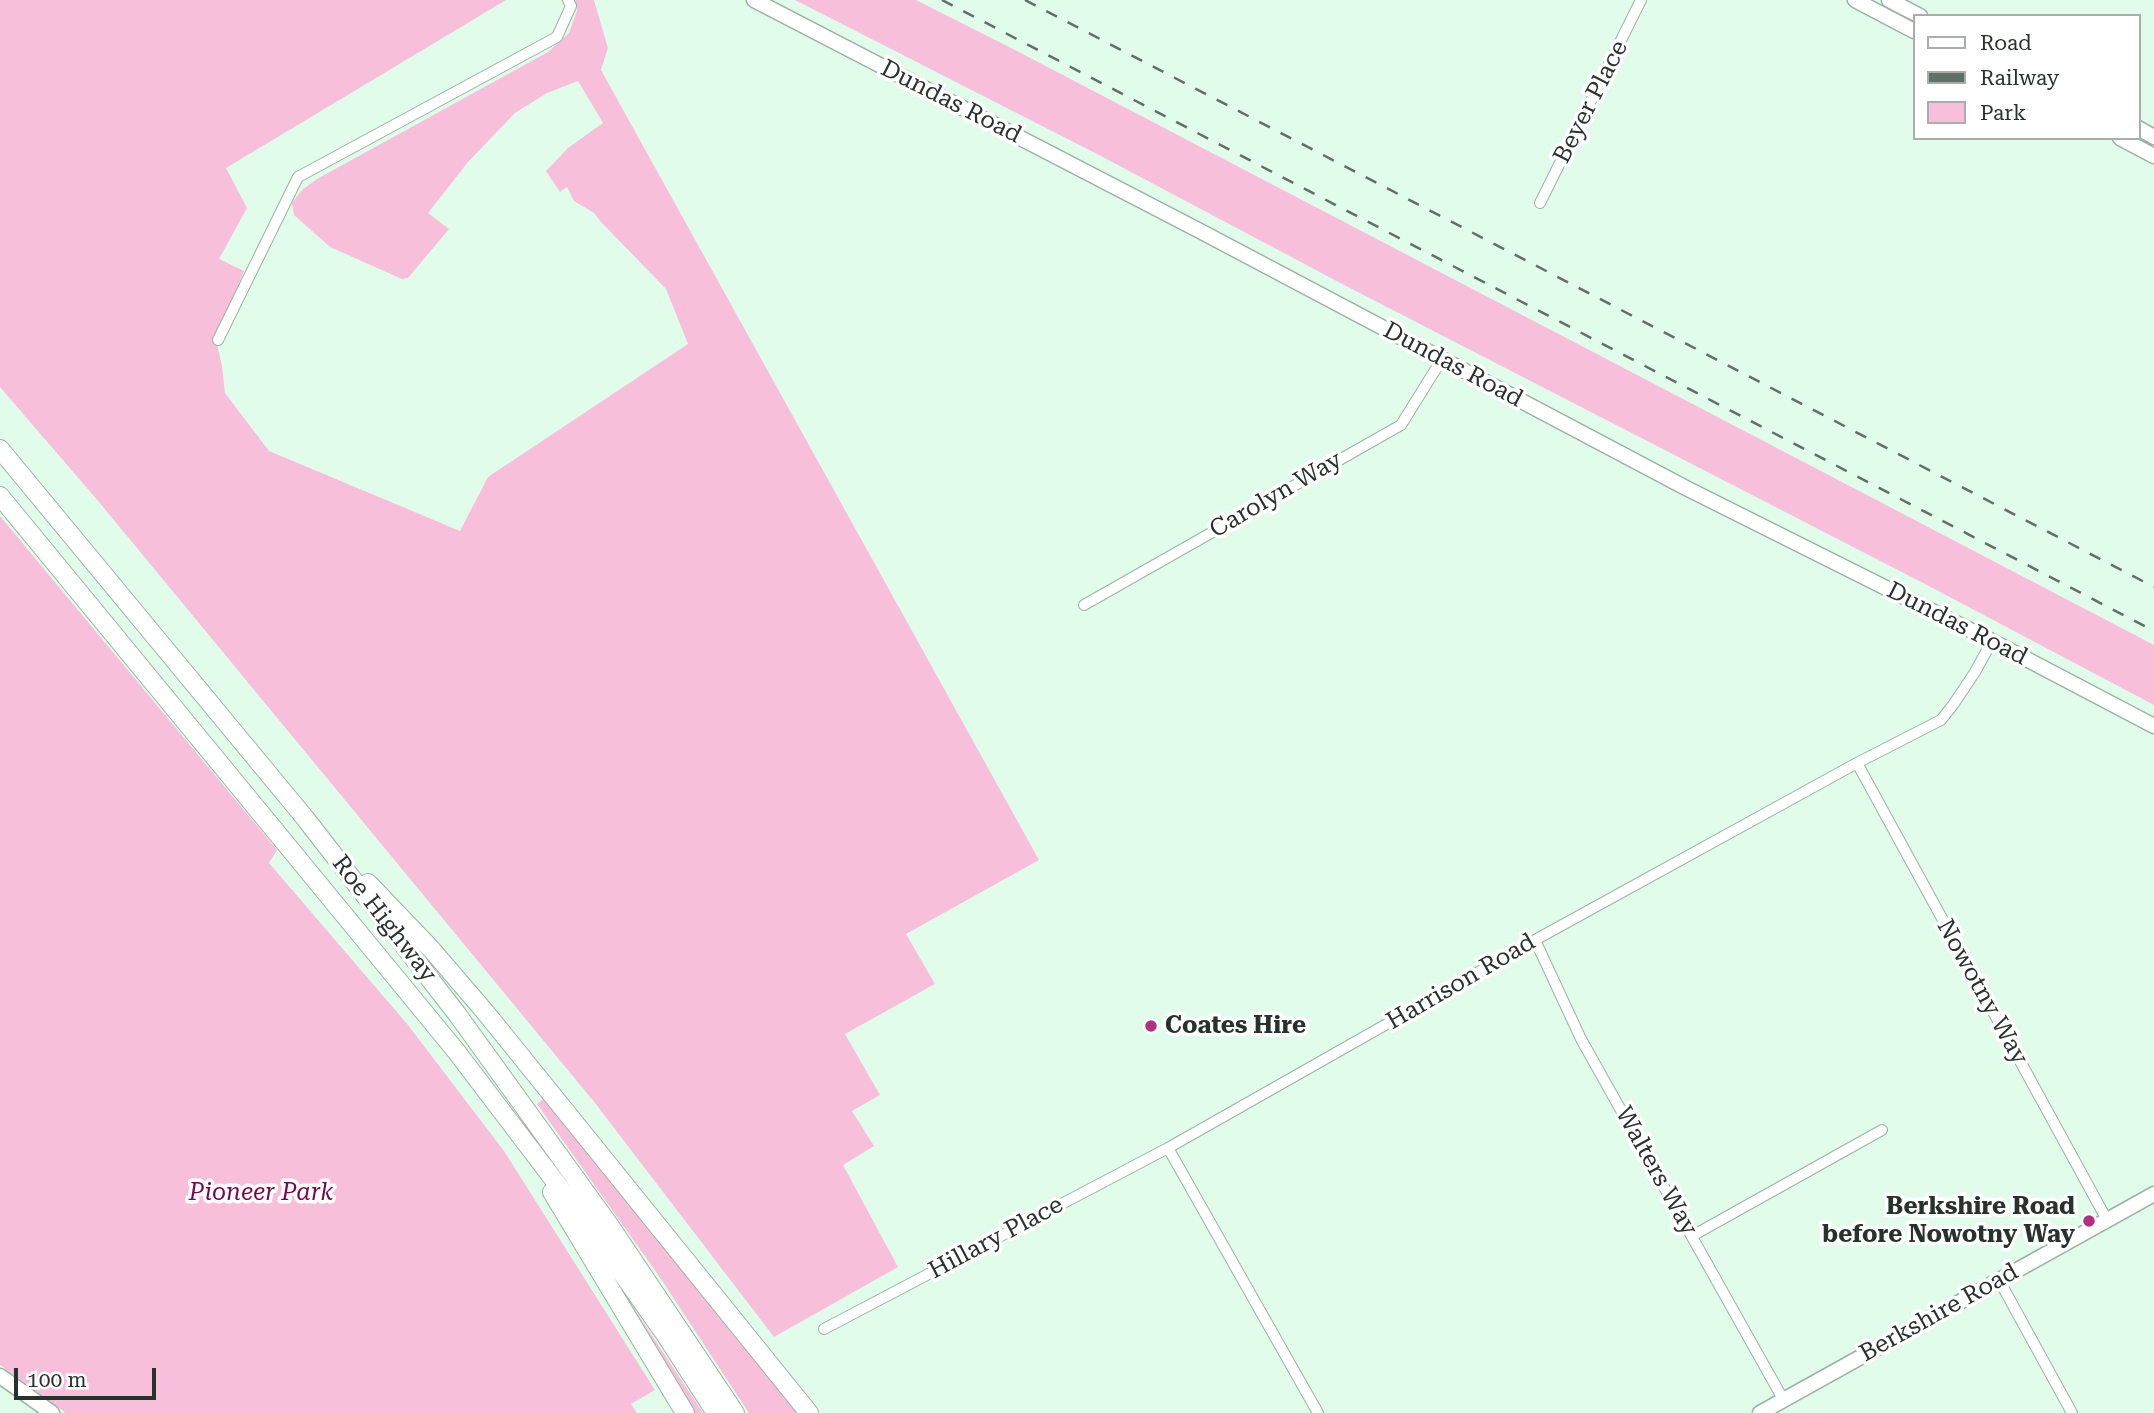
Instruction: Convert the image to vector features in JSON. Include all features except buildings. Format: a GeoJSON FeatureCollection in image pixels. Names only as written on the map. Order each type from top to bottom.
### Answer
{"type":"FeatureCollection","features":[{"type":"Feature","properties":{"kind":"highway","name":"Roe Highway"},"geometry":{"type":"LineString","coordinates":[[0,449],[305,818],[457,1014],[679,1326],[735,1413]]}},
{"type":"Feature","properties":{"kind":"highway","name":"Roe Highway"},"geometry":{"type":"LineString","coordinates":[[0,496],[392,972],[518,1131],[659,1325],[716,1413]]}},
{"type":"Feature","properties":{"kind":"highway"},"geometry":{"type":"LineString","coordinates":[[305,818],[459,981],[591,1141],[808,1413]]}},
{"type":"Feature","properties":{"kind":"highway"},"geometry":{"type":"LineString","coordinates":[[518,1131],[564,1213],[685,1413]]}},
{"type":"Feature","properties":{"kind":"main road","name":"Dundas Road"},"geometry":{"type":"LineString","coordinates":[[754,0],[1200,231],[1686,488],[1992,641],[2154,726]]}},
{"type":"Feature","properties":{"kind":"main road"},"geometry":{"type":"LineString","coordinates":[[1855,0],[1912,30]]}},
{"type":"Feature","properties":{"kind":"main road"},"geometry":{"type":"LineString","coordinates":[[1889,0],[1916,14]]}},
{"type":"Feature","properties":{"kind":"main road"},"geometry":{"type":"LineString","coordinates":[[2124,140],[2154,156]]}},
{"type":"Feature","properties":{"kind":"main road","name":"Berkshire Road"},"geometry":{"type":"LineString","coordinates":[[1760,1413],[2154,1194]]}},
{"type":"Feature","properties":{"kind":"main road"},"geometry":{"type":"LineString","coordinates":[[0,1376],[52,1413]]}},
{"type":"Feature","properties":{"kind":"street"},"geometry":{"type":"LineString","coordinates":[[218,340],[298,177],[557,37],[571,6],[568,0]]}},
{"type":"Feature","properties":{"kind":"street","name":"Beyer Place"},"geometry":{"type":"LineString","coordinates":[[1540,203],[1642,0]]}},
{"type":"Feature","properties":{"kind":"street","name":"Carolyn Way"},"geometry":{"type":"LineString","coordinates":[[1084,605],[1401,425],[1442,359]]}},
{"type":"Feature","properties":{"kind":"street","name":"Harrison Road"},"geometry":{"type":"LineString","coordinates":[[1168,1148],[1535,940],[1857,763],[1941,720],[1975,672],[1992,641]]}},
{"type":"Feature","properties":{"kind":"street","name":"Nowotny Way"},"geometry":{"type":"LineString","coordinates":[[1857,763],[2107,1220]]}},
{"type":"Feature","properties":{"kind":"street","name":"Walters Way"},"geometry":{"type":"LineString","coordinates":[[1535,940],[1581,1039],[1783,1399]]}},
{"type":"Feature","properties":{"kind":"street"},"geometry":{"type":"LineString","coordinates":[[1692,1236],[1882,1130]]}},
{"type":"Feature","properties":{"kind":"street"},"geometry":{"type":"LineString","coordinates":[[1168,1148],[1318,1413]]}},
{"type":"Feature","properties":{"kind":"street","name":"Hillary Place"},"geometry":{"type":"LineString","coordinates":[[824,1329],[1168,1148]]}},
{"type":"Feature","properties":{"kind":"street"},"geometry":{"type":"LineString","coordinates":[[1998,1280],[2072,1413]]}},
{"type":"Feature","properties":{"kind":"green space"},"geometry":{"type":"Polygon","coordinates":[[[0,0],[506,0],[226,168],[247,208],[219,259],[244,271],[216,340],[225,393],[269,451],[460,531],[488,477],[688,344],[666,289],[594,213],[574,201],[567,187],[560,192],[546,171],[568,148],[603,123],[578,81],[547,93],[515,113],[468,162],[428,213],[449,229],[408,278],[402,279],[330,247],[294,215],[292,203],[302,190],[317,179],[548,52],[569,33],[577,11],[575,0],[594,0],[608,48],[601,70],[1039,860],[906,934],[935,984],[845,1034],[880,1095],[852,1111],[874,1146],[843,1165],[898,1267],[774,1337],[595,1103],[99,502],[0,387],[0,0]]]}},
{"type":"Feature","properties":{"kind":"green space"},"geometry":{"type":"Polygon","coordinates":[[[795,0],[916,0],[1015,50],[2154,645],[2154,705],[1097,154],[795,0]]]}},
{"type":"Feature","properties":{"kind":"green space","name":"Pioneer Park"},"geometry":{"type":"Polygon","coordinates":[[[0,516],[277,850],[269,863],[408,1025],[504,1151],[655,1390],[631,1404],[637,1413],[66,1413],[0,1365],[0,516]]]}},
{"type":"Feature","properties":{"kind":"green space"},"geometry":{"type":"Polygon","coordinates":[[[548,1095],[803,1413],[749,1413],[659,1276],[537,1104],[548,1095]]]}},
{"type":"Feature","properties":{"kind":"green space"},"geometry":{"type":"Polygon","coordinates":[[[620,1287],[703,1413],[692,1413],[620,1287]]]}},
{"type":"Feature","properties":{"kind":"railway"},"geometry":{"type":"LineString","coordinates":[[942,0],[2154,631]]}},
{"type":"Feature","properties":{"kind":"railway"},"geometry":{"type":"LineString","coordinates":[[1025,0],[2154,587]]}},
{"type":"Feature","properties":{"kind":"place","name":"Coates Hire"},"geometry":{"type":"Point","coordinates":[1151,1026]}},
{"type":"Feature","properties":{"kind":"place","name":"Berkshire Road before Nowotny Way"},"geometry":{"type":"Point","coordinates":[2089,1221]}}]}
